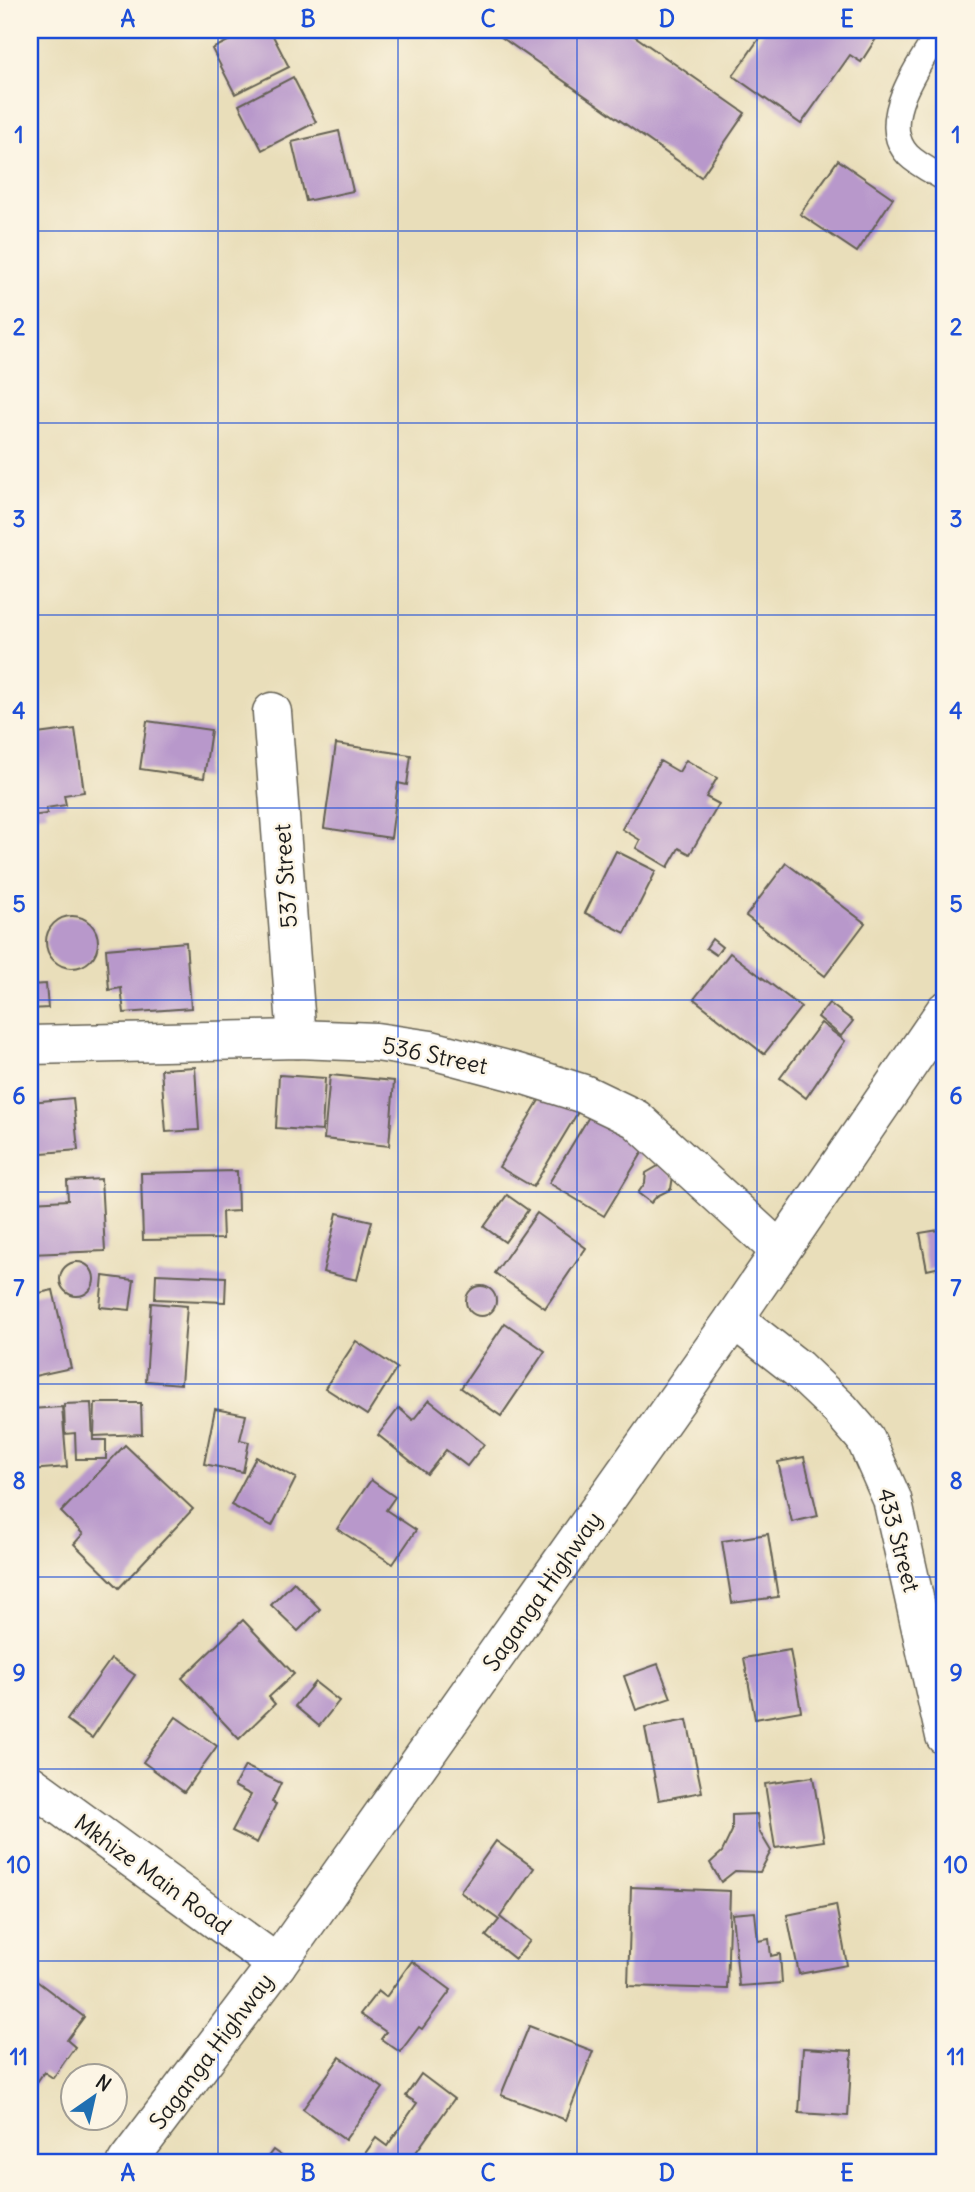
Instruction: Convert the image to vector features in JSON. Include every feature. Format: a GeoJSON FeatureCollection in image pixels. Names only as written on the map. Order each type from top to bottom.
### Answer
{"type":"FeatureCollection","features":[{"type":"Feature","properties":{"kind":"street","name":"537 Street"},"geometry":{"type":"LineString","coordinates":[[272,712],[297,1039]]}},
{"type":"Feature","properties":{"kind":"street","name":"Saganga Highway"},"geometry":{"type":"LineString","coordinates":[[127,2162],[277,1965],[734,1319],[945,1011]]}},
{"type":"Feature","properties":{"kind":"street","name":"536 Street"},"geometry":{"type":"LineString","coordinates":[[30,1045],[297,1039],[376,1042],[431,1050],[584,1094],[636,1119],[779,1250]]}},
{"type":"Feature","properties":{"kind":"street","name":"433 Street"},"geometry":{"type":"LineString","coordinates":[[734,1319],[798,1369],[840,1409],[865,1438],[892,1499],[945,1736]]}},
{"type":"Feature","properties":{"kind":"street","name":"Mkhize Main Road"},"geometry":{"type":"LineString","coordinates":[[30,1784],[277,1965]]}},
{"type":"Feature","properties":{"kind":"lane"},"geometry":{"type":"LineString","coordinates":[[940,30],[903,96],[896,121],[899,137],[907,154],[945,179]]}},
{"type":"Feature","properties":{"kind":"building"},"geometry":{"type":"Polygon","coordinates":[[[250,30],[270,30],[289,67],[235,94],[212,49],[250,30]]]}},
{"type":"Feature","properties":{"kind":"building"},"geometry":{"type":"Polygon","coordinates":[[[491,30],[626,30],[745,113],[701,177],[491,30]]]}},
{"type":"Feature","properties":{"kind":"building"},"geometry":{"type":"Polygon","coordinates":[[[765,30],[874,30],[879,34],[861,62],[850,55],[801,124],[733,76],[765,30]]]}},
{"type":"Feature","properties":{"kind":"building"},"geometry":{"type":"Polygon","coordinates":[[[293,77],[316,122],[262,150],[239,105],[293,77]]]}},
{"type":"Feature","properties":{"kind":"building"},"geometry":{"type":"Polygon","coordinates":[[[339,131],[353,191],[306,201],[292,142],[339,131]]]}},
{"type":"Feature","properties":{"kind":"building"},"geometry":{"type":"Polygon","coordinates":[[[838,160],[893,198],[857,252],[800,214],[838,160]]]}},
{"type":"Feature","properties":{"kind":"building"},"geometry":{"type":"Polygon","coordinates":[[[147,721],[211,730],[204,778],[140,769],[147,721]]]}},
{"type":"Feature","properties":{"kind":"building"},"geometry":{"type":"Polygon","coordinates":[[[75,729],[84,792],[64,795],[66,805],[46,808],[47,814],[30,816],[30,735],[75,729]]]}},
{"type":"Feature","properties":{"kind":"building"},"geometry":{"type":"Polygon","coordinates":[[[336,744],[411,755],[407,785],[398,783],[391,838],[324,828],[336,744]]]}},
{"type":"Feature","properties":{"kind":"building"},"geometry":{"type":"Polygon","coordinates":[[[686,760],[717,778],[706,797],[719,804],[690,854],[679,848],[668,867],[636,848],[640,840],[622,829],[660,761],[679,772],[686,760]]]}},
{"type":"Feature","properties":{"kind":"building"},"geometry":{"type":"Polygon","coordinates":[[[616,851],[656,871],[625,933],[585,913],[616,851]]]}},
{"type":"Feature","properties":{"kind":"building"},"geometry":{"type":"Polygon","coordinates":[[[786,863],[865,923],[825,976],[746,916],[786,863]]]}},
{"type":"Feature","properties":{"kind":"building"},"geometry":{"type":"Polygon","coordinates":[[[72,916],[82,918],[90,924],[96,932],[96,952],[90,960],[82,966],[72,968],[62,966],[54,960],[48,952],[46,942],[48,932],[54,924],[62,918],[72,916]]]}},
{"type":"Feature","properties":{"kind":"building"},"geometry":{"type":"Polygon","coordinates":[[[712,939],[722,947],[716,955],[706,948],[712,939]]]}},
{"type":"Feature","properties":{"kind":"building"},"geometry":{"type":"Polygon","coordinates":[[[186,942],[191,1008],[124,1013],[121,988],[109,990],[106,949],[186,942]]]}},
{"type":"Feature","properties":{"kind":"building"},"geometry":{"type":"Polygon","coordinates":[[[730,953],[801,1007],[764,1054],[694,999],[730,953]]]}},
{"type":"Feature","properties":{"kind":"building"},"geometry":{"type":"Polygon","coordinates":[[[46,984],[48,1008],[30,1009],[30,985],[46,984]]]}},
{"type":"Feature","properties":{"kind":"building"},"geometry":{"type":"Polygon","coordinates":[[[829,1003],[853,1021],[841,1036],[818,1017],[829,1003]]]}},
{"type":"Feature","properties":{"kind":"building"},"geometry":{"type":"Polygon","coordinates":[[[821,1023],[845,1041],[806,1098],[780,1078],[821,1023]]]}},
{"type":"Feature","properties":{"kind":"building"},"geometry":{"type":"Polygon","coordinates":[[[195,1067],[199,1130],[166,1132],[161,1069],[195,1067]]]}},
{"type":"Feature","properties":{"kind":"building"},"geometry":{"type":"Polygon","coordinates":[[[279,1075],[325,1078],[322,1131],[276,1128],[279,1075]]]}},
{"type":"Feature","properties":{"kind":"building"},"geometry":{"type":"Polygon","coordinates":[[[330,1075],[394,1081],[389,1146],[324,1139],[330,1075]]]}},
{"type":"Feature","properties":{"kind":"building"},"geometry":{"type":"Polygon","coordinates":[[[547,1087],[581,1107],[533,1187],[499,1167],[547,1087]]]}},
{"type":"Feature","properties":{"kind":"building"},"geometry":{"type":"Polygon","coordinates":[[[73,1098],[78,1150],[30,1154],[30,1102],[73,1098]]]}},
{"type":"Feature","properties":{"kind":"building"},"geometry":{"type":"Polygon","coordinates":[[[593,1110],[648,1143],[604,1216],[549,1183],[593,1110]]]}},
{"type":"Feature","properties":{"kind":"building"},"geometry":{"type":"Polygon","coordinates":[[[660,1165],[673,1176],[671,1189],[657,1196],[651,1203],[638,1193],[645,1183],[646,1173],[660,1165]]]}},
{"type":"Feature","properties":{"kind":"building"},"geometry":{"type":"Polygon","coordinates":[[[237,1171],[238,1211],[222,1212],[223,1239],[143,1240],[141,1173],[237,1171]]]}},
{"type":"Feature","properties":{"kind":"building"},"geometry":{"type":"Polygon","coordinates":[[[101,1179],[105,1251],[30,1254],[30,1202],[68,1200],[67,1181],[101,1179]]]}},
{"type":"Feature","properties":{"kind":"building"},"geometry":{"type":"Polygon","coordinates":[[[507,1195],[528,1210],[505,1242],[484,1227],[507,1195]]]}},
{"type":"Feature","properties":{"kind":"building"},"geometry":{"type":"Polygon","coordinates":[[[337,1213],[372,1221],[357,1280],[323,1272],[337,1213]]]}},
{"type":"Feature","properties":{"kind":"building"},"geometry":{"type":"Polygon","coordinates":[[[537,1213],[586,1248],[545,1308],[495,1273],[537,1213]]]}},
{"type":"Feature","properties":{"kind":"building"},"geometry":{"type":"Polygon","coordinates":[[[945,1229],[945,1266],[927,1270],[920,1233],[945,1229]]]}},
{"type":"Feature","properties":{"kind":"building"},"geometry":{"type":"Polygon","coordinates":[[[77,1262],[89,1267],[94,1279],[89,1291],[77,1296],[65,1291],[60,1279],[65,1267],[77,1262]]]}},
{"type":"Feature","properties":{"kind":"building"},"geometry":{"type":"Polygon","coordinates":[[[156,1274],[226,1277],[225,1302],[155,1299],[156,1274]]]}},
{"type":"Feature","properties":{"kind":"building"},"geometry":{"type":"Polygon","coordinates":[[[103,1276],[134,1280],[130,1310],[100,1307],[103,1276]]]}},
{"type":"Feature","properties":{"kind":"building"},"geometry":{"type":"Polygon","coordinates":[[[481,1286],[487,1287],[495,1295],[495,1307],[487,1315],[481,1316],[475,1315],[467,1307],[466,1301],[467,1295],[475,1287],[481,1286]]]}},
{"type":"Feature","properties":{"kind":"building"},"geometry":{"type":"Polygon","coordinates":[[[53,1290],[71,1368],[30,1377],[30,1295],[53,1290]]]}},
{"type":"Feature","properties":{"kind":"building"},"geometry":{"type":"Polygon","coordinates":[[[151,1303],[187,1306],[181,1384],[146,1381],[151,1303]]]}},
{"type":"Feature","properties":{"kind":"building"},"geometry":{"type":"Polygon","coordinates":[[[505,1323],[545,1351],[501,1416],[461,1388],[505,1323]]]}},
{"type":"Feature","properties":{"kind":"building"},"geometry":{"type":"Polygon","coordinates":[[[356,1341],[397,1368],[367,1415],[325,1388],[356,1341]]]}},
{"type":"Feature","properties":{"kind":"building"},"geometry":{"type":"Polygon","coordinates":[[[429,1400],[484,1444],[467,1466],[446,1450],[427,1474],[378,1435],[399,1408],[413,1420],[429,1400]]]}},
{"type":"Feature","properties":{"kind":"building"},"geometry":{"type":"Polygon","coordinates":[[[91,1403],[93,1440],[106,1440],[106,1459],[76,1459],[75,1433],[65,1434],[64,1404],[91,1403]]]}},
{"type":"Feature","properties":{"kind":"building"},"geometry":{"type":"Polygon","coordinates":[[[95,1403],[141,1403],[142,1434],[94,1436],[95,1403]]]}},
{"type":"Feature","properties":{"kind":"building"},"geometry":{"type":"Polygon","coordinates":[[[62,1407],[67,1467],[30,1470],[30,1409],[62,1407]]]}},
{"type":"Feature","properties":{"kind":"building"},"geometry":{"type":"Polygon","coordinates":[[[215,1409],[246,1415],[240,1440],[249,1442],[243,1472],[204,1464],[215,1409]]]}},
{"type":"Feature","properties":{"kind":"building"},"geometry":{"type":"Polygon","coordinates":[[[125,1445],[193,1509],[119,1588],[74,1544],[83,1534],[61,1512],[125,1445]]]}},
{"type":"Feature","properties":{"kind":"building"},"geometry":{"type":"Polygon","coordinates":[[[256,1457],[296,1478],[272,1526],[231,1505],[256,1457]]]}},
{"type":"Feature","properties":{"kind":"building"},"geometry":{"type":"Polygon","coordinates":[[[804,1457],[818,1516],[792,1522],[778,1462],[804,1457]]]}},
{"type":"Feature","properties":{"kind":"building"},"geometry":{"type":"Polygon","coordinates":[[[371,1480],[395,1497],[386,1510],[416,1530],[393,1564],[337,1529],[371,1480]]]}},
{"type":"Feature","properties":{"kind":"building"},"geometry":{"type":"Polygon","coordinates":[[[768,1534],[778,1597],[732,1603],[722,1541],[768,1534]]]}},
{"type":"Feature","properties":{"kind":"building"},"geometry":{"type":"Polygon","coordinates":[[[294,1582],[320,1609],[298,1631],[271,1605],[294,1582]]]}},
{"type":"Feature","properties":{"kind":"building"},"geometry":{"type":"Polygon","coordinates":[[[243,1620],[294,1674],[269,1697],[275,1704],[239,1739],[182,1678],[243,1620]]]}},
{"type":"Feature","properties":{"kind":"building"},"geometry":{"type":"Polygon","coordinates":[[[790,1650],[801,1711],[755,1719],[744,1658],[790,1650]]]}},
{"type":"Feature","properties":{"kind":"building"},"geometry":{"type":"Polygon","coordinates":[[[111,1659],[135,1675],[92,1738],[67,1720],[111,1659]]]}},
{"type":"Feature","properties":{"kind":"building"},"geometry":{"type":"Polygon","coordinates":[[[658,1664],[671,1698],[636,1710],[624,1676],[658,1664]]]}},
{"type":"Feature","properties":{"kind":"building"},"geometry":{"type":"Polygon","coordinates":[[[315,1682],[339,1701],[319,1726],[295,1706],[315,1682]]]}},
{"type":"Feature","properties":{"kind":"building"},"geometry":{"type":"Polygon","coordinates":[[[176,1717],[217,1746],[184,1792],[143,1762],[176,1717]]]}},
{"type":"Feature","properties":{"kind":"building"},"geometry":{"type":"Polygon","coordinates":[[[687,1720],[702,1792],[659,1800],[645,1728],[687,1720]]]}},
{"type":"Feature","properties":{"kind":"building"},"geometry":{"type":"Polygon","coordinates":[[[245,1766],[281,1783],[272,1802],[276,1804],[257,1843],[232,1831],[251,1795],[234,1786],[245,1766]]]}},
{"type":"Feature","properties":{"kind":"building"},"geometry":{"type":"Polygon","coordinates":[[[813,1777],[824,1841],[775,1848],[765,1784],[813,1777]]]}},
{"type":"Feature","properties":{"kind":"building"},"geometry":{"type":"Polygon","coordinates":[[[757,1814],[759,1831],[771,1851],[760,1872],[735,1871],[721,1882],[710,1863],[722,1852],[732,1831],[732,1815],[757,1814]]]}},
{"type":"Feature","properties":{"kind":"building"},"geometry":{"type":"Polygon","coordinates":[[[496,1841],[534,1868],[500,1917],[530,1941],[515,1959],[486,1936],[499,1920],[460,1892],[496,1841]]]}},
{"type":"Feature","properties":{"kind":"building"},"geometry":{"type":"Polygon","coordinates":[[[631,1887],[730,1891],[727,1989],[628,1986],[631,1887]]]}},
{"type":"Feature","properties":{"kind":"building"},"geometry":{"type":"Polygon","coordinates":[[[836,1905],[847,1965],[799,1974],[787,1915],[836,1905]]]}},
{"type":"Feature","properties":{"kind":"building"},"geometry":{"type":"Polygon","coordinates":[[[755,1912],[758,1941],[769,1939],[771,1956],[780,1954],[782,1983],[739,1986],[732,1914],[755,1912]]]}},
{"type":"Feature","properties":{"kind":"building"},"geometry":{"type":"Polygon","coordinates":[[[412,1961],[451,1990],[422,2029],[419,2027],[400,2052],[381,2039],[386,2032],[360,2014],[378,1991],[386,1997],[412,1961]]]}},
{"type":"Feature","properties":{"kind":"building"},"geometry":{"type":"Polygon","coordinates":[[[30,1976],[84,2017],[67,2040],[75,2047],[64,2062],[60,2062],[60,2068],[53,2078],[44,2072],[30,2092],[30,1976]]]}},
{"type":"Feature","properties":{"kind":"building"},"geometry":{"type":"Polygon","coordinates":[[[529,2026],[593,2051],[566,2120],[501,2095],[529,2026]]]}},
{"type":"Feature","properties":{"kind":"building"},"geometry":{"type":"Polygon","coordinates":[[[803,2048],[852,2051],[848,2116],[799,2113],[803,2048]]]}},
{"type":"Feature","properties":{"kind":"building"},"geometry":{"type":"Polygon","coordinates":[[[340,2057],[383,2088],[345,2140],[303,2109],[340,2057]]]}},
{"type":"Feature","properties":{"kind":"building"},"geometry":{"type":"Polygon","coordinates":[[[421,2074],[454,2099],[409,2162],[359,2162],[376,2138],[387,2146],[417,2103],[406,2096],[421,2074]]]}},
{"type":"Feature","properties":{"kind":"building"},"geometry":{"type":"Polygon","coordinates":[[[273,2150],[290,2162],[264,2162],[273,2150]]]}}]}
